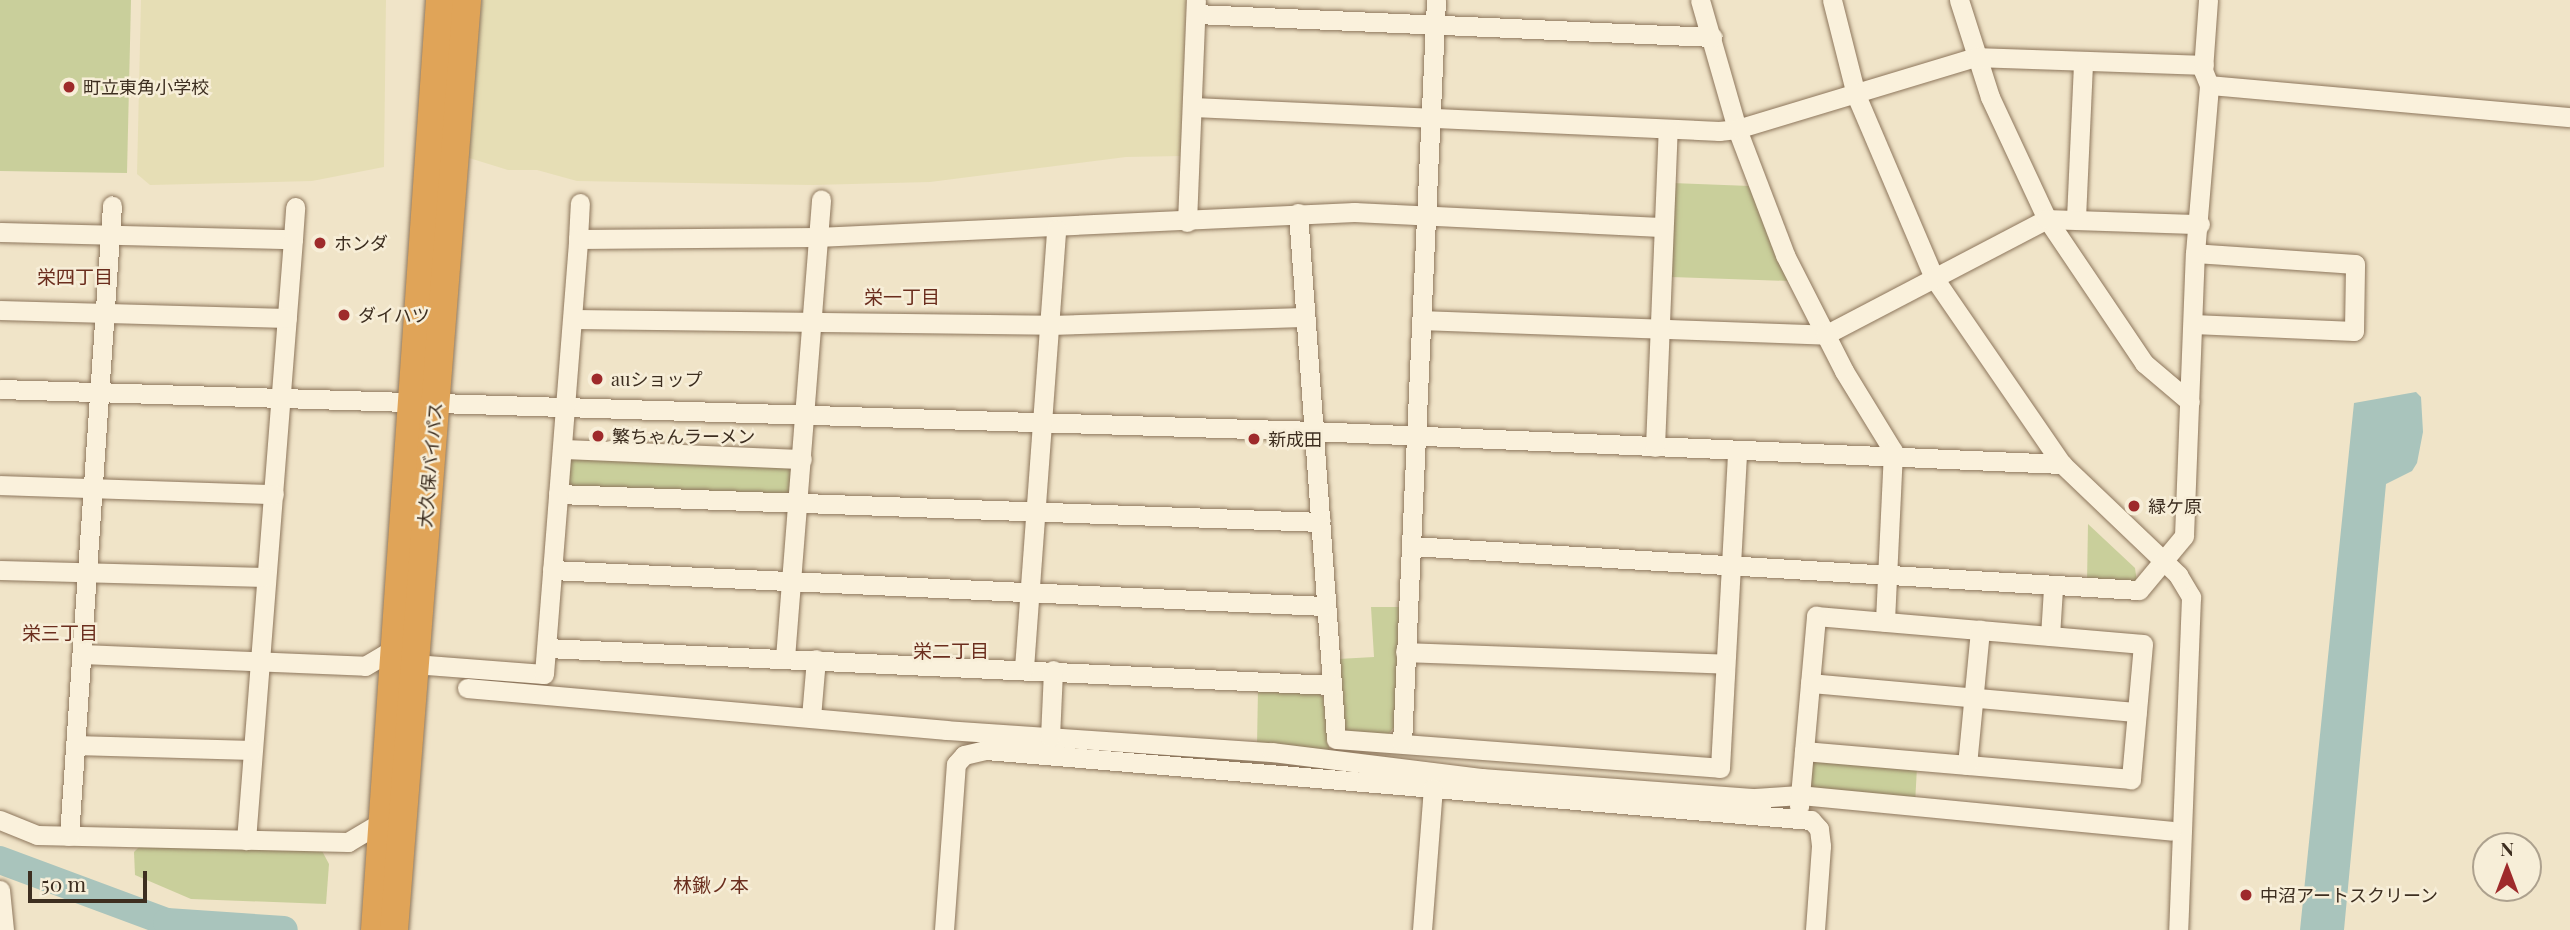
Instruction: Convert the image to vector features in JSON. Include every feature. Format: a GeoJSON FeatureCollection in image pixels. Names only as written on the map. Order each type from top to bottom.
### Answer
{"type":"FeatureCollection","features":[{"type":"Feature","properties":{"kind":"highway","name":"大久保バイパス"},"geometry":{"type":"LineString","coordinates":[[424,403],[440,0]]}},
{"type":"Feature","properties":{"kind":"highway","name":"大久保バイパス"},"geometry":{"type":"LineString","coordinates":[[375,930],[383,778],[403,657],[424,403],[467,0]]}},
{"type":"Feature","properties":{"kind":"highway","name":"大久保バイパス"},"geometry":{"type":"LineString","coordinates":[[394,930],[409,751],[403,657]]}},
{"type":"Feature","properties":{"kind":"highway"},"geometry":{"type":"LineString","coordinates":[[409,751],[415,787],[412,930]]}},
{"type":"Feature","properties":{"kind":"highway"},"geometry":{"type":"LineString","coordinates":[[358,930],[371,828],[383,778]]}},
{"type":"Feature","properties":{"kind":"street"},"geometry":{"type":"LineString","coordinates":[[1402,743],[1436,0]]}},
{"type":"Feature","properties":{"kind":"street"},"geometry":{"type":"LineString","coordinates":[[1700,0],[1737,130],[1785,255],[1825,335],[1893,451],[1885,622]]}},
{"type":"Feature","properties":{"kind":"street"},"geometry":{"type":"LineString","coordinates":[[1832,0],[1856,95],[1934,278],[2062,464],[2165,562],[2191,599],[2178,930]]}},
{"type":"Feature","properties":{"kind":"street"},"geometry":{"type":"LineString","coordinates":[[1959,0],[1976,57],[2047,219],[2144,363],[2190,402]]}},
{"type":"Feature","properties":{"kind":"street"},"geometry":{"type":"LineString","coordinates":[[1411,546],[2053,588],[2137,591],[2165,562],[2184,536],[2195,253],[2200,224],[2209,85],[2204,65],[2208,0]]}},
{"type":"Feature","properties":{"kind":"street"},"geometry":{"type":"LineString","coordinates":[[1187,222],[1196,7],[1435,28],[1712,37]]}},
{"type":"Feature","properties":{"kind":"street"},"geometry":{"type":"LineString","coordinates":[[1193,107],[1668,130],[1737,130],[1976,57],[2204,65]]}},
{"type":"Feature","properties":{"kind":"street"},"geometry":{"type":"LineString","coordinates":[[2076,218],[2083,61]]}},
{"type":"Feature","properties":{"kind":"street"},"geometry":{"type":"LineString","coordinates":[[2209,85],[2570,117]]}},
{"type":"Feature","properties":{"kind":"street"},"geometry":{"type":"LineString","coordinates":[[1655,447],[1661,328],[1661,227],[1668,130]]}},
{"type":"Feature","properties":{"kind":"street"},"geometry":{"type":"LineString","coordinates":[[785,658],[821,199]]}},
{"type":"Feature","properties":{"kind":"street"},"geometry":{"type":"LineString","coordinates":[[82,654],[365,666],[403,657],[544,674],[580,203]]}},
{"type":"Feature","properties":{"kind":"street"},"geometry":{"type":"LineString","coordinates":[[69,836],[112,205]]}},
{"type":"Feature","properties":{"kind":"street"},"geometry":{"type":"LineString","coordinates":[[246,840],[265,577],[283,399],[295,207]]}},
{"type":"Feature","properties":{"kind":"street"},"geometry":{"type":"LineString","coordinates":[[1298,213],[1303,317],[1336,739],[1720,768],[1737,452]]}},
{"type":"Feature","properties":{"kind":"street"},"geometry":{"type":"LineString","coordinates":[[578,239],[817,237],[1056,229],[1298,213],[1426,215],[1661,227]]}},
{"type":"Feature","properties":{"kind":"street"},"geometry":{"type":"LineString","coordinates":[[1422,320],[1825,335],[2047,219],[2200,224]]}},
{"type":"Feature","properties":{"kind":"street"},"geometry":{"type":"LineString","coordinates":[[1024,668],[1056,229]]}},
{"type":"Feature","properties":{"kind":"street"},"geometry":{"type":"LineString","coordinates":[[0,232],[293,239]]}},
{"type":"Feature","properties":{"kind":"street"},"geometry":{"type":"LineString","coordinates":[[2193,324],[2354,331],[2355,264],[2195,253]]}},
{"type":"Feature","properties":{"kind":"street"},"geometry":{"type":"LineString","coordinates":[[0,310],[287,318]]}},
{"type":"Feature","properties":{"kind":"street"},"geometry":{"type":"LineString","coordinates":[[573,319],[1050,325],[1303,317]]}},
{"type":"Feature","properties":{"kind":"street"},"geometry":{"type":"LineString","coordinates":[[0,389],[1312,431],[1892,459],[2062,464]]}},
{"type":"Feature","properties":{"kind":"street"},"geometry":{"type":"LineString","coordinates":[[562,449],[802,459]]}},
{"type":"Feature","properties":{"kind":"street"},"geometry":{"type":"LineString","coordinates":[[0,485],[274,494]]}},
{"type":"Feature","properties":{"kind":"street"},"geometry":{"type":"LineString","coordinates":[[558,494],[1320,522]]}},
{"type":"Feature","properties":{"kind":"street"},"geometry":{"type":"LineString","coordinates":[[552,569],[1325,606]]}},
{"type":"Feature","properties":{"kind":"street"},"geometry":{"type":"LineString","coordinates":[[0,570],[265,577]]}},
{"type":"Feature","properties":{"kind":"street"},"geometry":{"type":"LineString","coordinates":[[2050,636],[2053,588]]}},
{"type":"Feature","properties":{"kind":"street"},"geometry":{"type":"LineString","coordinates":[[1798,818],[1804,750],[1816,616],[2143,644],[2131,779],[1804,750]]}},
{"type":"Feature","properties":{"kind":"street"},"geometry":{"type":"LineString","coordinates":[[1967,765],[1980,630]]}},
{"type":"Feature","properties":{"kind":"street"},"geometry":{"type":"LineString","coordinates":[[547,648],[1024,668],[1332,685]]}},
{"type":"Feature","properties":{"kind":"street"},"geometry":{"type":"LineString","coordinates":[[1405,652],[1725,664]]}},
{"type":"Feature","properties":{"kind":"street"},"geometry":{"type":"LineString","coordinates":[[811,717],[816,659]]}},
{"type":"Feature","properties":{"kind":"street"},"geometry":{"type":"LineString","coordinates":[[1050,737],[1053,670]]}},
{"type":"Feature","properties":{"kind":"street"},"geometry":{"type":"LineString","coordinates":[[1810,683],[2137,712]]}},
{"type":"Feature","properties":{"kind":"street"},"geometry":{"type":"LineString","coordinates":[[467,688],[1050,737],[1272,752],[1548,783],[1755,798],[1800,795],[2171,831]]}},
{"type":"Feature","properties":{"kind":"street"},"geometry":{"type":"LineString","coordinates":[[75,745],[252,750]]}},
{"type":"Feature","properties":{"kind":"street"},"geometry":{"type":"LineString","coordinates":[[944,930],[956,764],[964,755],[986,750],[1811,820],[1819,829],[1815,930]]}},
{"type":"Feature","properties":{"kind":"street"},"geometry":{"type":"LineString","coordinates":[[1422,930],[1433,788]]}},
{"type":"Feature","properties":{"kind":"street"},"geometry":{"type":"LineString","coordinates":[[0,820],[37,835],[246,840],[348,842],[371,828]]}},
{"type":"Feature","properties":{"kind":"street"},"geometry":{"type":"LineString","coordinates":[[0,890],[2,924]]}},
{"type":"Feature","properties":{"kind":"shaded area"},"geometry":{"type":"Polygon","coordinates":[[[141,0],[386,0],[384,167],[312,181],[150,185],[137,174],[141,0]]]}},
{"type":"Feature","properties":{"kind":"shaded area"},"geometry":{"type":"Polygon","coordinates":[[[482,0],[1186,0],[1181,156],[1126,157],[930,182],[813,185],[577,181],[537,170],[508,170],[466,157],[482,0]]]}},
{"type":"Feature","properties":{"kind":"green space","name":"町立東角小学校"},"geometry":{"type":"Polygon","coordinates":[[[0,0],[131,0],[127,173],[0,171],[0,0]]]}},
{"type":"Feature","properties":{"kind":"green space"},"geometry":{"type":"Polygon","coordinates":[[[1672,183],[1750,186],[1790,281],[1671,277],[1672,183]]]}},
{"type":"Feature","properties":{"kind":"green space"},"geometry":{"type":"Polygon","coordinates":[[[567,459],[794,462],[793,491],[787,498],[571,490],[566,484],[567,459]]]}},
{"type":"Feature","properties":{"kind":"green space"},"geometry":{"type":"Polygon","coordinates":[[[2088,524],[2135,568],[2137,582],[2087,582],[2088,524]]]}},
{"type":"Feature","properties":{"kind":"green space"},"geometry":{"type":"Polygon","coordinates":[[[1371,607],[1401,607],[1395,726],[1387,736],[1350,734],[1342,727],[1338,659],[1374,657],[1371,607]]]}},
{"type":"Feature","properties":{"kind":"green space"},"geometry":{"type":"Polygon","coordinates":[[[1258,689],[1317,692],[1323,697],[1330,754],[1257,745],[1258,689]]]}},
{"type":"Feature","properties":{"kind":"green space"},"geometry":{"type":"Polygon","coordinates":[[[1813,756],[1917,767],[1915,804],[1809,794],[1813,756]]]}},
{"type":"Feature","properties":{"kind":"green space"},"geometry":{"type":"Polygon","coordinates":[[[142,844],[321,849],[329,864],[326,904],[191,899],[135,875],[134,852],[142,844]]]}},
{"type":"Feature","properties":{"kind":"water"},"geometry":{"type":"Polygon","coordinates":[[[2416,392],[2421,397],[2423,432],[2417,463],[2412,471],[2386,484],[2344,930],[2300,930],[2354,403],[2416,392]]]}},
{"type":"Feature","properties":{"kind":"waterway"},"geometry":{"type":"LineString","coordinates":[[0,860],[167,922],[284,930]]}},
{"type":"Feature","properties":{"kind":"place","name":"町立東角小学校"},"geometry":{"type":"Point","coordinates":[69,87]}},
{"type":"Feature","properties":{"kind":"place","name":"ホンダ"},"geometry":{"type":"Point","coordinates":[320,243]}},
{"type":"Feature","properties":{"kind":"place","name":"ダイハツ"},"geometry":{"type":"Point","coordinates":[344,315]}},
{"type":"Feature","properties":{"kind":"place","name":"auショップ"},"geometry":{"type":"Point","coordinates":[597,379]}},
{"type":"Feature","properties":{"kind":"place","name":"繁ちゃんラーメン"},"geometry":{"type":"Point","coordinates":[598,436]}},
{"type":"Feature","properties":{"kind":"place","name":"新成田"},"geometry":{"type":"Point","coordinates":[1254,439]}},
{"type":"Feature","properties":{"kind":"place","name":"緑ケ原"},"geometry":{"type":"Point","coordinates":[2134,506]}},
{"type":"Feature","properties":{"kind":"place","name":"中沼アートスクリーン"},"geometry":{"type":"Point","coordinates":[2246,895]}},
{"type":"Feature","properties":{"kind":"district","name":"栄四丁目"},"geometry":{"type":"Point","coordinates":[75,277]}},
{"type":"Feature","properties":{"kind":"district","name":"栄一丁目"},"geometry":{"type":"Point","coordinates":[902,297]}},
{"type":"Feature","properties":{"kind":"district","name":"栄三丁目"},"geometry":{"type":"Point","coordinates":[60,633]}},
{"type":"Feature","properties":{"kind":"district","name":"栄二丁目"},"geometry":{"type":"Point","coordinates":[951,651]}},
{"type":"Feature","properties":{"kind":"district","name":"林鍬ノ本"},"geometry":{"type":"Point","coordinates":[711,885]}}]}
